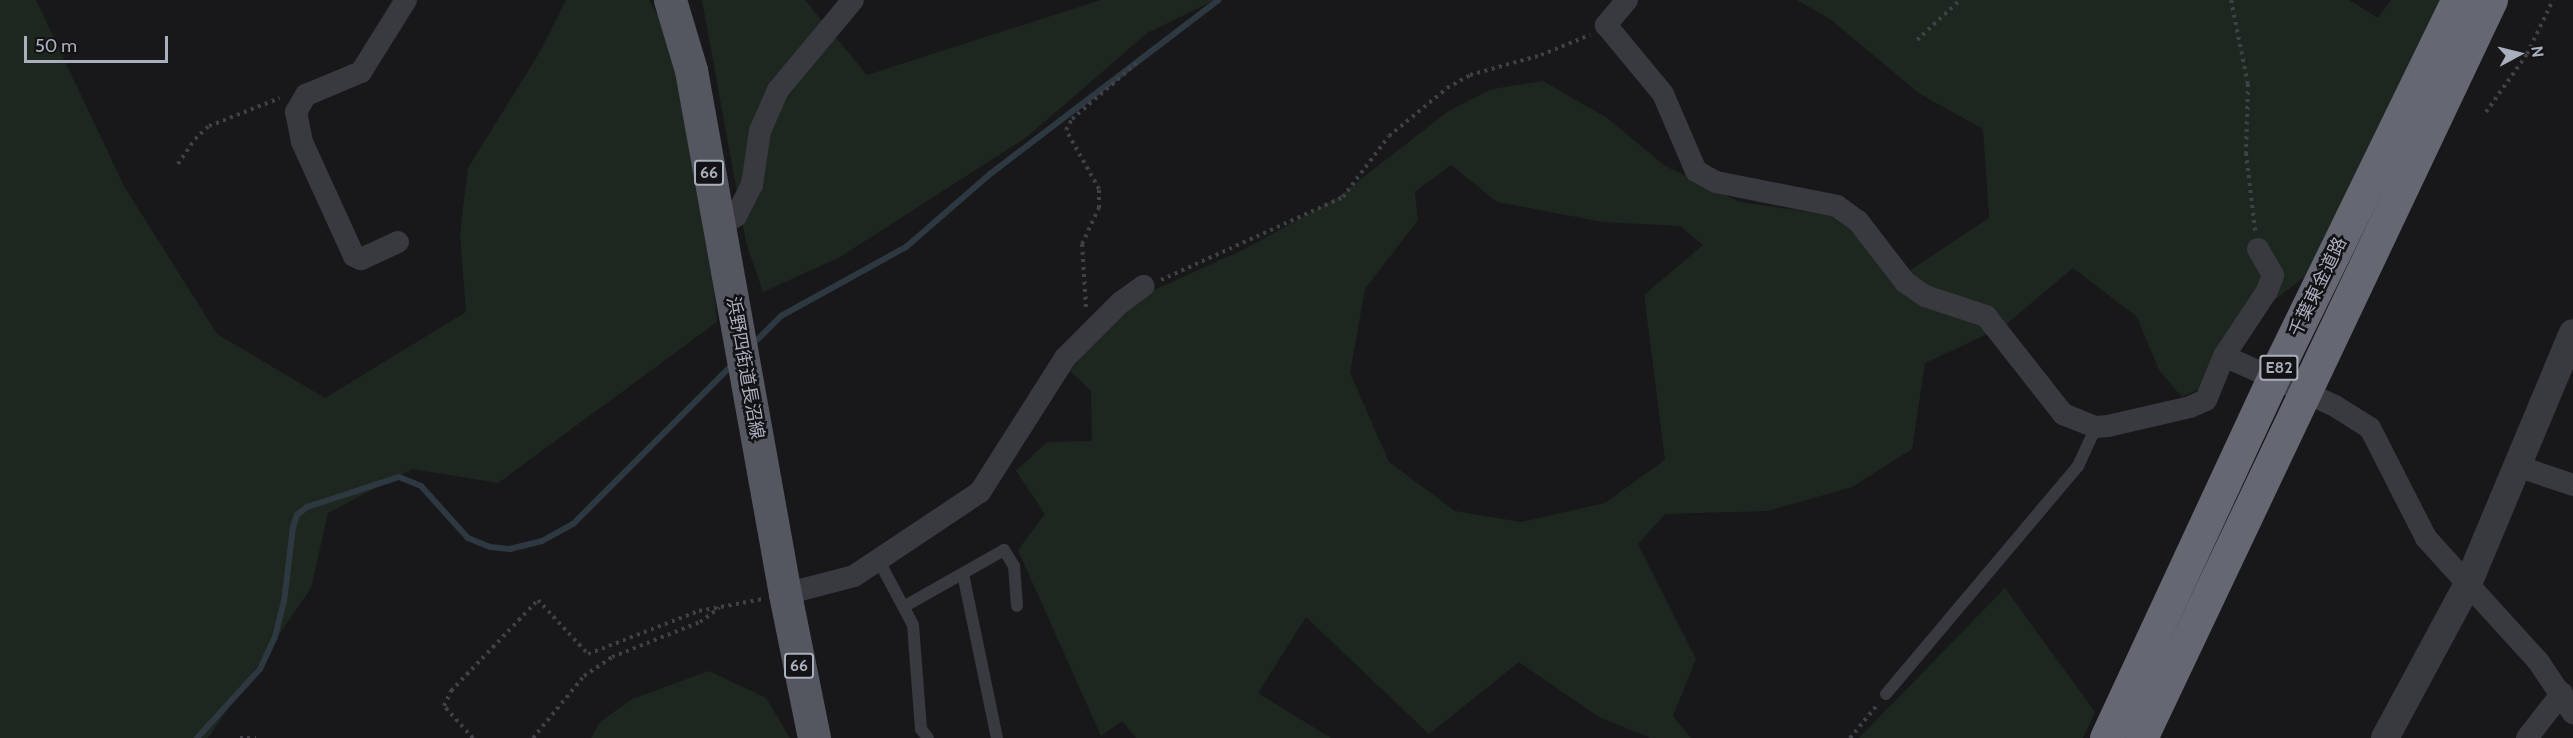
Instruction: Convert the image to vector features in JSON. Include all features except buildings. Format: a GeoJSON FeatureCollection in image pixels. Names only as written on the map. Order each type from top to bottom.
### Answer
{"type":"FeatureCollection","features":[{"type":"Feature","properties":{"kind":"highway","name":"千葉東金道路"},"geometry":{"type":"LineString","coordinates":[[2106,738],[2274,376],[2457,0]]}},
{"type":"Feature","properties":{"kind":"highway","name":"千葉東金道路"},"geometry":{"type":"LineString","coordinates":[[2141,738],[2491,0]]}},
{"type":"Feature","properties":{"kind":"main road","name":"浜野四街道長沼線"},"geometry":{"type":"LineString","coordinates":[[670,0],[691,70],[785,594],[814,738]]}},
{"type":"Feature","properties":{"kind":"street"},"geometry":{"type":"LineString","coordinates":[[398,242],[361,259],[354,256],[302,142],[296,112],[306,95],[361,72],[406,0]]}},
{"type":"Feature","properties":{"kind":"street"},"geometry":{"type":"LineString","coordinates":[[719,227],[736,216],[752,185],[760,131],[778,90],[853,0]]}},
{"type":"Feature","properties":{"kind":"street"},"geometry":{"type":"LineString","coordinates":[[1627,0],[1606,24],[1663,94],[1696,171],[1716,182],[1837,206],[1858,221],[1905,282],[1925,296],[1986,316],[2064,414],[2096,427],[2190,407],[2206,400],[2224,356],[2268,291],[2273,275],[2258,249]]}},
{"type":"Feature","properties":{"kind":"street"},"geometry":{"type":"LineString","coordinates":[[785,594],[854,576],[980,492],[1065,358],[1120,303],[1143,286]]}},
{"type":"Feature","properties":{"kind":"street"},"geometry":{"type":"LineString","coordinates":[[2385,738],[2467,586],[2573,333]]}},
{"type":"Feature","properties":{"kind":"street"},"geometry":{"type":"LineString","coordinates":[[2224,356],[2335,406],[2370,428],[2426,538],[2467,586],[2538,661],[2562,693],[2573,713]]}},
{"type":"Feature","properties":{"kind":"street"},"geometry":{"type":"LineString","coordinates":[[2517,466],[2573,484]]}},
{"type":"Feature","properties":{"kind":"street"},"geometry":{"type":"LineString","coordinates":[[2527,738],[2562,693]]}},
{"type":"Feature","properties":{"kind":"lane"},"geometry":{"type":"LineString","coordinates":[[1886,694],[2078,466],[2096,427]]}},
{"type":"Feature","properties":{"kind":"lane"},"geometry":{"type":"LineString","coordinates":[[905,606],[1004,550],[1014,566],[1017,606]]}},
{"type":"Feature","properties":{"kind":"lane"},"geometry":{"type":"LineString","coordinates":[[879,561],[905,606],[913,625],[921,729],[928,738]]}},
{"type":"Feature","properties":{"kind":"lane"},"geometry":{"type":"LineString","coordinates":[[963,574],[997,738]]}},
{"type":"Feature","properties":{"kind":"path"},"geometry":{"type":"LineString","coordinates":[[1917,40],[1960,0]]}},
{"type":"Feature","properties":{"kind":"path"},"geometry":{"type":"LineString","coordinates":[[2231,0],[2248,84],[2246,153],[2258,249]]}},
{"type":"Feature","properties":{"kind":"path"},"geometry":{"type":"LineString","coordinates":[[2486,112],[2527,54],[2553,0]]}},
{"type":"Feature","properties":{"kind":"path"},"geometry":{"type":"LineString","coordinates":[[1143,286],[1180,273],[1343,197],[1389,136],[1447,88],[1490,68],[1541,55],[1599,31],[1606,24]]}},
{"type":"Feature","properties":{"kind":"path"},"geometry":{"type":"LineString","coordinates":[[1082,313],[1088,304],[1083,244],[1098,208],[1099,189],[1066,130],[1072,119],[1140,60]]}},
{"type":"Feature","properties":{"kind":"path"},"geometry":{"type":"LineString","coordinates":[[178,164],[195,139],[209,126],[291,94],[306,95]]}},
{"type":"Feature","properties":{"kind":"path"},"geometry":{"type":"LineString","coordinates":[[473,738],[444,706],[451,691],[538,600],[588,654],[699,610],[720,608],[785,594]]}},
{"type":"Feature","properties":{"kind":"path"},"geometry":{"type":"LineString","coordinates":[[533,738],[584,676],[612,657],[700,622],[720,608]]}},
{"type":"Feature","properties":{"kind":"path"},"geometry":{"type":"LineString","coordinates":[[1850,738],[1886,694]]}},
{"type":"Feature","properties":{"kind":"path"},"geometry":{"type":"LineString","coordinates":[[240,738],[256,738]]}},
{"type":"Feature","properties":{"kind":"shaded area"},"geometry":{"type":"Polygon","coordinates":[[[0,0],[36,0],[124,186],[217,334],[325,398],[466,312],[460,233],[468,168],[538,55],[566,0],[649,0],[680,56],[698,128],[717,322],[498,483],[412,469],[328,513],[311,588],[208,738],[0,738],[0,0]]]}},
{"type":"Feature","properties":{"kind":"shaded area"},"geometry":{"type":"Polygon","coordinates":[[[702,0],[805,0],[867,75],[1101,0],[1215,0],[1147,33],[1027,137],[840,257],[763,292],[746,242],[702,0]]]}},
{"type":"Feature","properties":{"kind":"shaded area"},"geometry":{"type":"Polygon","coordinates":[[[1797,0],[2349,0],[2378,18],[2391,0],[2442,0],[2306,276],[2269,304],[2216,381],[2182,397],[2159,370],[2137,317],[2073,268],[2003,327],[1925,363],[1912,449],[1852,487],[1767,511],[1665,514],[1638,544],[1696,659],[1673,716],[1691,738],[1651,738],[1599,717],[1519,662],[1429,734],[1306,617],[1258,693],[1331,738],[1136,738],[1122,721],[1101,736],[1018,550],[1045,514],[1016,471],[1047,442],[1092,441],[1091,391],[1070,371],[1123,304],[1247,248],[1337,198],[1447,112],[1492,89],[1543,81],[1607,118],[1665,166],[1740,202],[1831,215],[1879,244],[1906,273],[1989,218],[1983,129],[1920,94],[1830,19],[1797,0]],[[1451,165],[1415,192],[1418,220],[1365,289],[1350,373],[1389,462],[1455,511],[1521,522],[1605,503],[1665,460],[1644,295],[1703,245],[1680,226],[1603,222],[1497,202],[1451,165]]]}},
{"type":"Feature","properties":{"kind":"shaded area"},"geometry":{"type":"Polygon","coordinates":[[[2005,588],[2095,712],[2083,738],[1859,738],[2005,588]]]}},
{"type":"Feature","properties":{"kind":"shaded area"},"geometry":{"type":"Polygon","coordinates":[[[709,671],[766,698],[790,738],[591,738],[601,721],[632,699],[709,671]]]}},
{"type":"Feature","properties":{"kind":"waterway"},"geometry":{"type":"LineString","coordinates":[[752,345],[781,316],[906,247],[990,174],[1218,0]]}},
{"type":"Feature","properties":{"kind":"waterway"},"geometry":{"type":"LineString","coordinates":[[197,738],[260,669],[275,637],[284,602],[293,527],[297,515],[307,507],[399,477],[421,486],[468,538],[490,547],[510,549],[542,541],[574,523],[734,363]]}}]}
